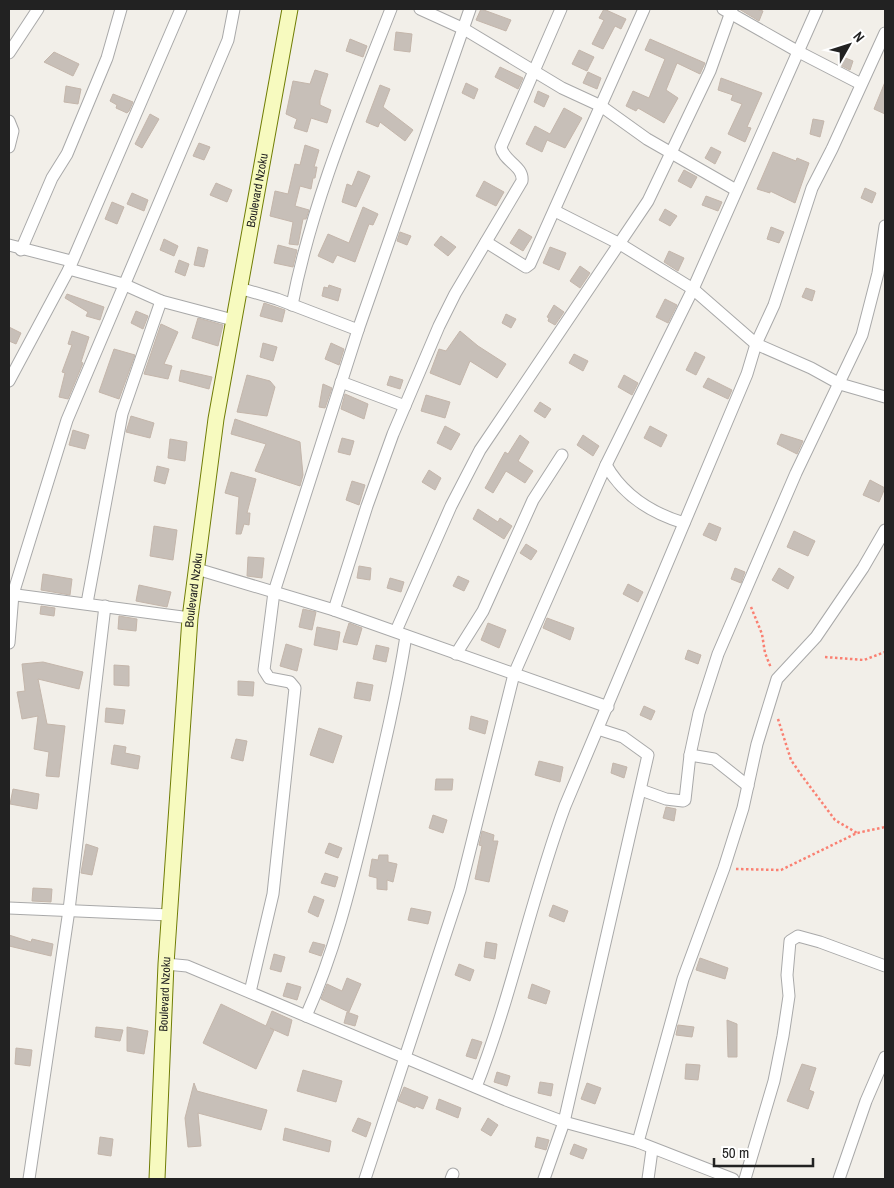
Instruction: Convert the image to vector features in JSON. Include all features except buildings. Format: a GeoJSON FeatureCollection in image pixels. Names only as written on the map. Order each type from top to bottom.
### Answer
{"type":"FeatureCollection","features":[{"type":"Feature","properties":{"kind":"street"},"geometry":{"type":"LineString","coordinates":[[9,54],[38,9]]}},
{"type":"Feature","properties":{"kind":"street"},"geometry":{"type":"LineString","coordinates":[[21,250],[52,178],[67,154],[107,58],[121,9]]}},
{"type":"Feature","properties":{"kind":"street"},"geometry":{"type":"LineString","coordinates":[[9,382],[70,265],[181,9]]}},
{"type":"Feature","properties":{"kind":"street"},"geometry":{"type":"LineString","coordinates":[[9,643],[11,594],[67,420],[228,40],[234,9]]}},
{"type":"Feature","properties":{"kind":"street","name":"Boulevard Nzoku"},"geometry":{"type":"LineString","coordinates":[[157,1179],[166,964],[190,618],[216,419],[232,320],[290,9]]}},
{"type":"Feature","properties":{"kind":"street"},"geometry":{"type":"LineString","coordinates":[[292,305],[301,260],[318,204],[390,9]]}},
{"type":"Feature","properties":{"kind":"street"},"geometry":{"type":"LineString","coordinates":[[420,9],[464,29],[562,88],[601,106],[647,139],[736,190]]}},
{"type":"Feature","properties":{"kind":"street"},"geometry":{"type":"LineString","coordinates":[[250,992],[273,894],[295,688],[290,682],[269,678],[264,670],[274,592],[358,330],[470,9]]}},
{"type":"Feature","properties":{"kind":"street"},"geometry":{"type":"LineString","coordinates":[[334,610],[367,506],[405,406],[455,294],[522,182],[522,174],[503,153],[501,147],[561,9]]}},
{"type":"Feature","properties":{"kind":"street"},"geometry":{"type":"LineString","coordinates":[[486,242],[526,267],[528,266],[555,211],[644,9]]}},
{"type":"Feature","properties":{"kind":"street"},"geometry":{"type":"LineString","coordinates":[[365,1179],[460,890],[514,674],[606,465],[694,289],[816,9]]}},
{"type":"Feature","properties":{"kind":"street"},"geometry":{"type":"LineString","coordinates":[[306,1016],[321,983],[338,931],[394,706],[401,634],[451,506],[480,450],[512,400],[648,201],[710,71],[729,10],[797,51],[861,84]]}},
{"type":"Feature","properties":{"kind":"street"},"geometry":{"type":"LineString","coordinates":[[476,1087],[496,1034],[545,860],[565,806],[747,374],[756,344],[774,305],[812,188],[885,33]]}},
{"type":"Feature","properties":{"kind":"street"},"geometry":{"type":"LineString","coordinates":[[9,121],[13,131],[9,147]]}},
{"type":"Feature","properties":{"kind":"street"},"geometry":{"type":"LineString","coordinates":[[555,211],[620,244],[694,289],[756,344],[811,368],[840,384],[885,397]]}},
{"type":"Feature","properties":{"kind":"street"},"geometry":{"type":"LineString","coordinates":[[641,790],[666,799],[684,801],[690,755],[699,713],[718,654],[796,474],[862,335],[878,273],[885,226]]}},
{"type":"Feature","properties":{"kind":"street"},"geometry":{"type":"LineString","coordinates":[[9,245],[123,284],[161,301],[232,320]]}},
{"type":"Feature","properties":{"kind":"street"},"geometry":{"type":"LineString","coordinates":[[238,288],[292,305],[358,330]]}},
{"type":"Feature","properties":{"kind":"street"},"geometry":{"type":"LineString","coordinates":[[87,603],[122,414],[161,301]]}},
{"type":"Feature","properties":{"kind":"street"},"geometry":{"type":"LineString","coordinates":[[341,382],[405,406]]}},
{"type":"Feature","properties":{"kind":"street"},"geometry":{"type":"LineString","coordinates":[[456,654],[484,611],[533,500],[562,455]]}},
{"type":"Feature","properties":{"kind":"street"},"geometry":{"type":"LineString","coordinates":[[606,465],[616,482],[632,496],[655,512],[684,523]]}},
{"type":"Feature","properties":{"kind":"street"},"geometry":{"type":"LineString","coordinates":[[638,1142],[683,979],[744,808],[757,744],[777,679],[816,637],[863,568],[885,530]]}},
{"type":"Feature","properties":{"kind":"street"},"geometry":{"type":"LineString","coordinates":[[197,569],[334,610],[608,707]]}},
{"type":"Feature","properties":{"kind":"street"},"geometry":{"type":"LineString","coordinates":[[11,594],[190,618]]}},
{"type":"Feature","properties":{"kind":"street"},"geometry":{"type":"LineString","coordinates":[[29,1179],[69,910],[105,606]]}},
{"type":"Feature","properties":{"kind":"street"},"geometry":{"type":"LineString","coordinates":[[544,1179],[564,1122],[641,790],[647,753],[623,737],[598,729]]}},
{"type":"Feature","properties":{"kind":"street"},"geometry":{"type":"LineString","coordinates":[[690,755],[714,759],[722,763],[748,786]]}},
{"type":"Feature","properties":{"kind":"street"},"geometry":{"type":"LineString","coordinates":[[9,908],[170,915]]}},
{"type":"Feature","properties":{"kind":"street"},"geometry":{"type":"LineString","coordinates":[[745,1179],[774,1080],[783,1036],[789,996],[787,975],[790,941],[795,936],[806,938],[885,966]]}},
{"type":"Feature","properties":{"kind":"street"},"geometry":{"type":"LineString","coordinates":[[166,964],[187,966],[564,1122],[638,1142],[652,1150],[733,1179]]}},
{"type":"Feature","properties":{"kind":"street"},"geometry":{"type":"LineString","coordinates":[[839,1179],[866,1101],[885,1057]]}},
{"type":"Feature","properties":{"kind":"street"},"geometry":{"type":"LineString","coordinates":[[648,1179],[652,1150]]}},
{"type":"Feature","properties":{"kind":"path"},"geometry":{"type":"LineString","coordinates":[[745,592],[762,634],[765,653],[777,679]]}},
{"type":"Feature","properties":{"kind":"path"},"geometry":{"type":"LineString","coordinates":[[825,657],[864,660],[885,652]]}},
{"type":"Feature","properties":{"kind":"path"},"geometry":{"type":"LineString","coordinates":[[778,718],[792,760],[802,776],[835,820],[858,833]]}},
{"type":"Feature","properties":{"kind":"path"},"geometry":{"type":"LineString","coordinates":[[724,868],[781,870],[858,833],[885,827]]}}]}
